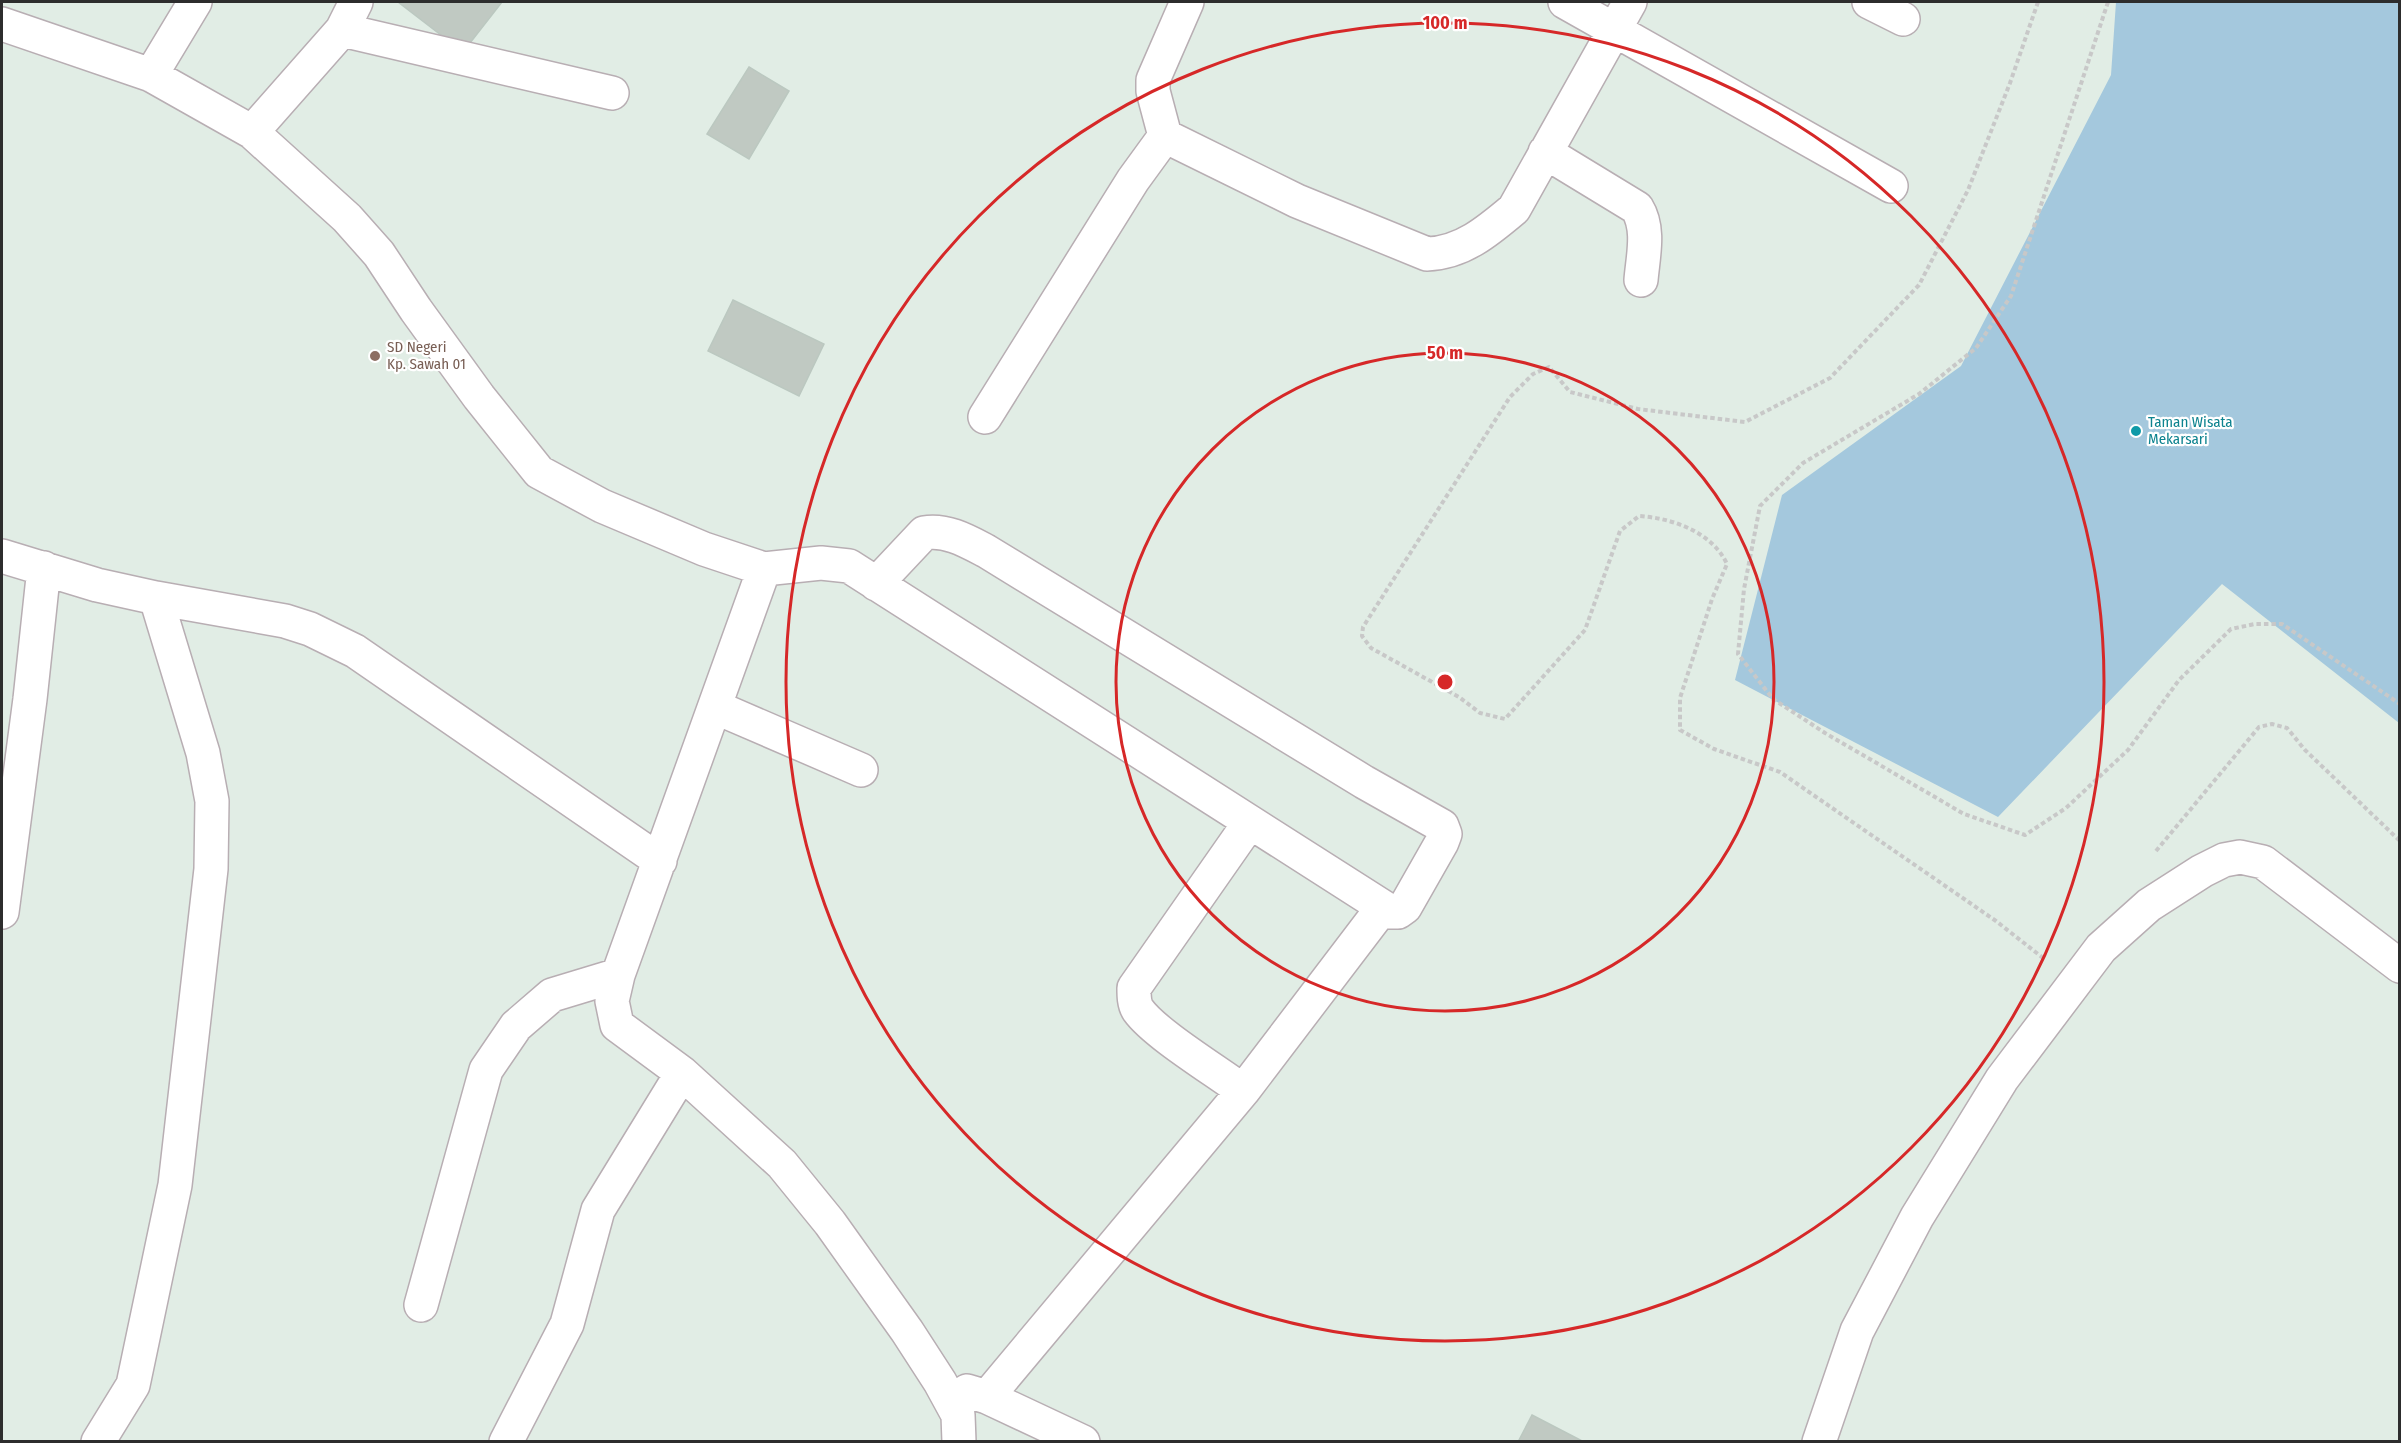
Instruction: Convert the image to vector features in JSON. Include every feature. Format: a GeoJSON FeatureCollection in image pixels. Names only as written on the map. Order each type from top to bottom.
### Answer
{"type":"FeatureCollection","features":[{"type":"Feature","properties":{"kind":"street"},"geometry":{"type":"LineString","coordinates":[[151,75],[195,2]]}},
{"type":"Feature","properties":{"kind":"street"},"geometry":{"type":"LineString","coordinates":[[1187,2],[1153,80],[1153,91],[1166,136],[1297,201],[1427,254],[1444,254],[1463,245],[1484,234],[1514,209],[1623,15]]}},
{"type":"Feature","properties":{"kind":"street"},"geometry":{"type":"LineString","coordinates":[[1565,2],[1623,15],[1891,186]]}},
{"type":"Feature","properties":{"kind":"street"},"geometry":{"type":"LineString","coordinates":[[1869,2],[1903,19]]}},
{"type":"Feature","properties":{"kind":"street"},"geometry":{"type":"LineString","coordinates":[[252,132],[349,16],[612,93]]}},
{"type":"Feature","properties":{"kind":"street"},"geometry":{"type":"LineString","coordinates":[[2,24],[151,75],[252,132],[339,210],[379,254],[479,397],[539,472],[602,506],[704,549],[764,569],[837,564],[849,566],[876,584],[1125,740],[1394,913],[1405,907],[1442,842],[1445,834],[1442,826],[1364,782],[986,551],[959,537],[934,531],[924,533],[876,584]]}},
{"type":"Feature","properties":{"kind":"street"},"geometry":{"type":"LineString","coordinates":[[986,417],[1138,173],[1166,136]]}},
{"type":"Feature","properties":{"kind":"street"},"geometry":{"type":"LineString","coordinates":[[1545,152],[1637,208],[1643,218],[1645,241],[1641,280]]}},
{"type":"Feature","properties":{"kind":"street"},"geometry":{"type":"LineString","coordinates":[[2,556],[97,585],[285,621],[310,629],[355,651],[660,861]]}},
{"type":"Feature","properties":{"kind":"street"},"geometry":{"type":"LineString","coordinates":[[2,912],[30,699],[44,568]]}},
{"type":"Feature","properties":{"kind":"street"},"geometry":{"type":"LineString","coordinates":[[764,569],[618,975],[612,1001],[617,1025],[682,1073],[782,1164],[830,1223],[907,1331],[940,1382],[958,1415],[959,1442]]}},
{"type":"Feature","properties":{"kind":"street"},"geometry":{"type":"LineString","coordinates":[[98,1442],[133,1385],[175,1185],[211,869],[212,801],[203,753],[156,598]]}},
{"type":"Feature","properties":{"kind":"street"},"geometry":{"type":"LineString","coordinates":[[715,707],[861,770]]}},
{"type":"Feature","properties":{"kind":"street"},"geometry":{"type":"LineString","coordinates":[[1244,1091],[1155,1026],[1137,1010],[1134,988],[1250,822]]}},
{"type":"Feature","properties":{"kind":"street"},"geometry":{"type":"LineString","coordinates":[[1819,1442],[1857,1331],[1917,1217],[2002,1079],[2101,948],[2149,905],[2224,860],[2240,857],[2264,862],[2400,966]]}},
{"type":"Feature","properties":{"kind":"street"},"geometry":{"type":"LineString","coordinates":[[987,1397],[1244,1091],[1383,907]]}},
{"type":"Feature","properties":{"kind":"street"},"geometry":{"type":"LineString","coordinates":[[421,1305],[486,1070],[516,1026],[552,995],[618,975]]}},
{"type":"Feature","properties":{"kind":"street"},"geometry":{"type":"LineString","coordinates":[[506,1442],[567,1324],[598,1210],[682,1073]]}},
{"type":"Feature","properties":{"kind":"street"},"geometry":{"type":"LineString","coordinates":[[940,1382],[987,1397],[1083,1442]]}},
{"type":"Feature","properties":{"kind":"path"},"geometry":{"type":"LineString","coordinates":[[2038,2],[1968,190],[1919,285],[1830,378],[1745,422],[1638,409],[1570,392],[1549,367],[1533,374],[1510,397],[1363,627],[1362,636],[1371,648],[1459,697],[1480,713],[1505,719],[1585,630],[1620,531],[1639,516],[1664,518],[1709,541],[1721,551],[1727,564],[1712,599],[1680,698],[1680,730],[1714,749],[1780,772],[1996,921],[2049,964]]}},
{"type":"Feature","properties":{"kind":"path"},"geometry":{"type":"LineString","coordinates":[[2108,2],[2011,296],[1976,348],[1919,394],[1803,463],[1760,506],[1744,589],[1738,654],[1773,699],[1825,733],[1964,814],[2025,835],[2066,808],[2128,750],[2179,680],[2231,629],[2255,624],[2282,624],[2400,704]]}},
{"type":"Feature","properties":{"kind":"path"},"geometry":{"type":"LineString","coordinates":[[2150,858],[2259,727],[2272,724],[2287,728],[2305,750],[2400,841]]}},
{"type":"Feature","properties":{"kind":"shaded area","name":"Taman Wisata Mekarsari"},"geometry":{"type":"Polygon","coordinates":[[[2116,2],[2399,2],[2399,723],[2222,584],[1998,817],[1735,680],[1782,495],[1961,366],[2111,75],[2116,2]]]}},
{"type":"Feature","properties":{"kind":"building"},"geometry":{"type":"Polygon","coordinates":[[[398,2],[502,2],[463,52],[398,2]]]}},
{"type":"Feature","properties":{"kind":"building"},"geometry":{"type":"Polygon","coordinates":[[[749,67],[789,91],[749,159],[707,134],[749,67]]]}},
{"type":"Feature","properties":{"kind":"building"},"geometry":{"type":"Polygon","coordinates":[[[733,300],[824,344],[799,396],[708,351],[733,300]]]}},
{"type":"Feature","properties":{"kind":"building"},"geometry":{"type":"Polygon","coordinates":[[[1532,1415],[1584,1442],[1518,1442],[1532,1415]]]}},
{"type":"Feature","properties":{"kind":"place","name":"SD Negeri Kp. Sawah 01"},"geometry":{"type":"Point","coordinates":[375,356]}},
{"type":"Feature","properties":{"kind":"place","name":"Taman Wisata Mekarsari"},"geometry":{"type":"Point","coordinates":[2136,431]}}]}
